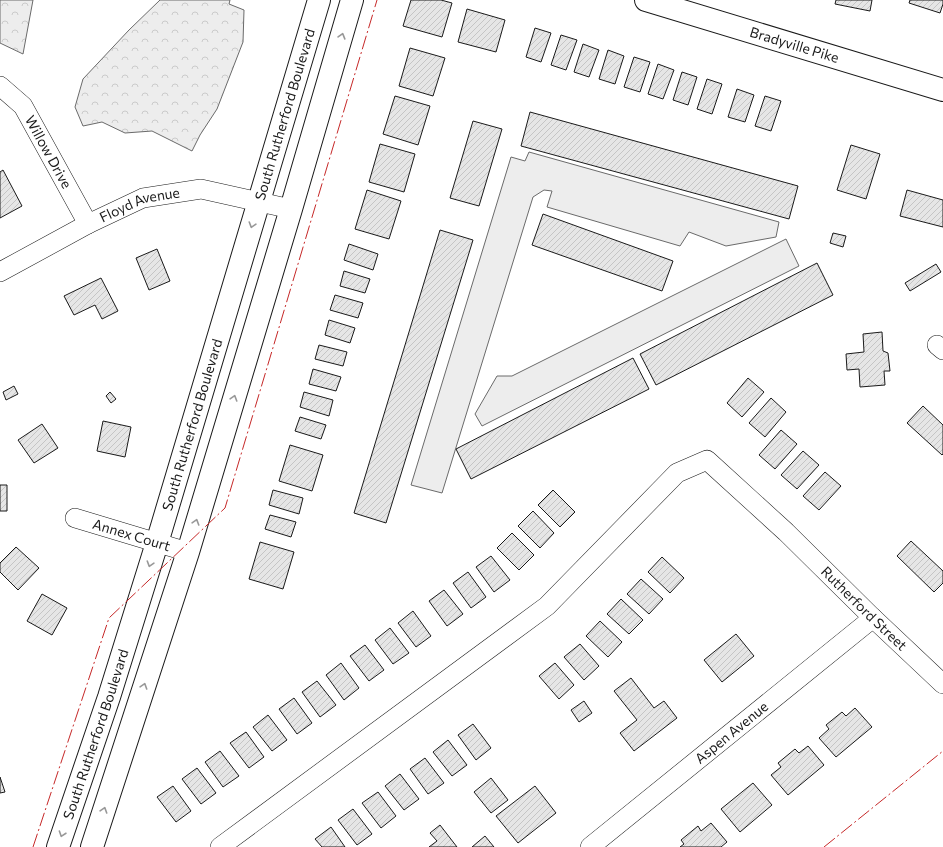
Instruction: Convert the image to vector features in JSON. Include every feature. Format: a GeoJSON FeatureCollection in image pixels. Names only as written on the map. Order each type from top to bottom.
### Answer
{"type":"FeatureCollection","features":[{"type":"Feature","properties":{"kind":"main road","name":"South Rutherford Boulevard"},"geometry":{"type":"LineString","coordinates":[[58,847],[109,697],[319,0]]}},
{"type":"Feature","properties":{"kind":"main road"},"geometry":{"type":"LineString","coordinates":[[92,847],[188,552],[352,0]]}},
{"type":"Feature","properties":{"kind":"main road","name":"Bradyville Pike"},"geometry":{"type":"LineString","coordinates":[[646,0],[682,5],[943,90]]}},
{"type":"Feature","properties":{"kind":"street","name":"Willow Drive"},"geometry":{"type":"LineString","coordinates":[[0,86],[23,106],[88,224]]}},
{"type":"Feature","properties":{"kind":"street","name":"Floyd Avenue"},"geometry":{"type":"LineString","coordinates":[[0,272],[88,224],[143,198],[201,189],[291,209]]}},
{"type":"Feature","properties":{"kind":"street","name":"Rutherford Street"},"geometry":{"type":"LineString","coordinates":[[220,847],[546,606],[677,473],[707,460],[786,532],[873,618],[943,684]]}},
{"type":"Feature","properties":{"kind":"street","name":"Annex Court"},"geometry":{"type":"LineString","coordinates":[[75,518],[188,552]]}},
{"type":"Feature","properties":{"kind":"street","name":"Aspen Avenue"},"geometry":{"type":"LineString","coordinates":[[590,847],[873,618]]}},
{"type":"Feature","properties":{"kind":"shaded area"},"geometry":{"type":"Polygon","coordinates":[[[529,152],[779,222],[776,237],[726,246],[689,232],[680,246],[547,207],[552,191],[544,190],[533,197],[442,493],[411,485],[511,157],[525,161],[529,152]]]}},
{"type":"Feature","properties":{"kind":"shaded area"},"geometry":{"type":"Polygon","coordinates":[[[786,239],[799,266],[482,426],[475,414],[497,376],[512,376],[786,239]]]}},
{"type":"Feature","properties":{"kind":"green space"},"geometry":{"type":"Polygon","coordinates":[[[0,0],[33,0],[23,54],[0,43],[0,0]]]}},
{"type":"Feature","properties":{"kind":"green space"},"geometry":{"type":"Polygon","coordinates":[[[160,0],[230,0],[229,4],[244,10],[243,42],[217,109],[200,135],[192,151],[152,131],[125,133],[102,122],[83,126],[75,107],[83,79],[129,30],[160,0]]]}},
{"type":"Feature","properties":{"kind":"building"},"geometry":{"type":"Polygon","coordinates":[[[411,0],[441,0],[452,3],[442,37],[403,26],[411,0]]]}},
{"type":"Feature","properties":{"kind":"building"},"geometry":{"type":"Polygon","coordinates":[[[836,0],[872,0],[870,11],[835,4],[836,0]]]}},
{"type":"Feature","properties":{"kind":"building"},"geometry":{"type":"Polygon","coordinates":[[[910,0],[943,0],[943,4],[940,13],[909,3],[910,0]]]}},
{"type":"Feature","properties":{"kind":"building"},"geometry":{"type":"Polygon","coordinates":[[[467,9],[505,20],[496,52],[458,42],[467,9]]]}},
{"type":"Feature","properties":{"kind":"building"},"geometry":{"type":"Polygon","coordinates":[[[535,28],[551,33],[541,62],[526,57],[535,28]]]}},
{"type":"Feature","properties":{"kind":"building"},"geometry":{"type":"Polygon","coordinates":[[[561,35],[577,40],[566,70],[551,65],[561,35]]]}},
{"type":"Feature","properties":{"kind":"building"},"geometry":{"type":"Polygon","coordinates":[[[583,44],[599,50],[589,77],[574,72],[583,44]]]}},
{"type":"Feature","properties":{"kind":"building"},"geometry":{"type":"Polygon","coordinates":[[[410,48],[445,58],[433,96],[399,86],[410,48]]]}},
{"type":"Feature","properties":{"kind":"building"},"geometry":{"type":"Polygon","coordinates":[[[608,50],[624,56],[615,84],[599,79],[608,50]]]}},
{"type":"Feature","properties":{"kind":"building"},"geometry":{"type":"Polygon","coordinates":[[[634,57],[650,62],[640,92],[624,87],[634,57]]]}},
{"type":"Feature","properties":{"kind":"building"},"geometry":{"type":"Polygon","coordinates":[[[658,64],[674,70],[663,99],[648,94],[658,64]]]}},
{"type":"Feature","properties":{"kind":"building"},"geometry":{"type":"Polygon","coordinates":[[[682,72],[697,77],[688,105],[673,100],[682,72]]]}},
{"type":"Feature","properties":{"kind":"building"},"geometry":{"type":"Polygon","coordinates":[[[707,79],[722,84],[712,114],[697,109],[707,79]]]}},
{"type":"Feature","properties":{"kind":"building"},"geometry":{"type":"Polygon","coordinates":[[[737,89],[754,95],[745,122],[728,117],[737,89]]]}},
{"type":"Feature","properties":{"kind":"building"},"geometry":{"type":"Polygon","coordinates":[[[395,96],[430,106],[418,145],[383,134],[395,96]]]}},
{"type":"Feature","properties":{"kind":"building"},"geometry":{"type":"Polygon","coordinates":[[[765,96],[781,101],[771,131],[755,126],[765,96]]]}},
{"type":"Feature","properties":{"kind":"building"},"geometry":{"type":"Polygon","coordinates":[[[530,112],[798,186],[789,219],[521,146],[530,112]]]}},
{"type":"Feature","properties":{"kind":"building"},"geometry":{"type":"Polygon","coordinates":[[[473,121],[502,129],[479,206],[450,198],[473,121]]]}},
{"type":"Feature","properties":{"kind":"building"},"geometry":{"type":"Polygon","coordinates":[[[380,144],[415,154],[404,192],[369,182],[380,144]]]}},
{"type":"Feature","properties":{"kind":"building"},"geometry":{"type":"Polygon","coordinates":[[[851,145],[880,154],[866,199],[837,190],[851,145]]]}},
{"type":"Feature","properties":{"kind":"building"},"geometry":{"type":"Polygon","coordinates":[[[3,170],[22,206],[0,218],[0,172],[3,170]]]}},
{"type":"Feature","properties":{"kind":"building"},"geometry":{"type":"Polygon","coordinates":[[[367,190],[401,201],[389,239],[355,229],[367,190]]]}},
{"type":"Feature","properties":{"kind":"building"},"geometry":{"type":"Polygon","coordinates":[[[907,190],[943,200],[943,227],[900,216],[907,190]]]}},
{"type":"Feature","properties":{"kind":"building"},"geometry":{"type":"Polygon","coordinates":[[[543,214],[673,261],[662,291],[532,245],[543,214]]]}},
{"type":"Feature","properties":{"kind":"building"},"geometry":{"type":"Polygon","coordinates":[[[440,230],[473,240],[386,523],[354,513],[440,230]]]}},
{"type":"Feature","properties":{"kind":"building"},"geometry":{"type":"Polygon","coordinates":[[[833,233],[846,236],[843,247],[830,243],[833,233]]]}},
{"type":"Feature","properties":{"kind":"building"},"geometry":{"type":"Polygon","coordinates":[[[349,244],[378,254],[373,270],[344,260],[349,244]]]}},
{"type":"Feature","properties":{"kind":"building"},"geometry":{"type":"Polygon","coordinates":[[[157,249],[170,281],[149,290],[136,258],[157,249]]]}},
{"type":"Feature","properties":{"kind":"building"},"geometry":{"type":"Polygon","coordinates":[[[817,263],[833,295],[656,385],[640,354],[817,263]]]}},
{"type":"Feature","properties":{"kind":"building"},"geometry":{"type":"Polygon","coordinates":[[[936,264],[941,272],[910,291],[905,283],[936,264]]]}},
{"type":"Feature","properties":{"kind":"building"},"geometry":{"type":"Polygon","coordinates":[[[344,271],[370,279],[365,293],[340,286],[344,271]]]}},
{"type":"Feature","properties":{"kind":"building"},"geometry":{"type":"Polygon","coordinates":[[[101,278],[118,311],[102,319],[95,305],[74,315],[64,296],[101,278]]]}},
{"type":"Feature","properties":{"kind":"building"},"geometry":{"type":"Polygon","coordinates":[[[335,295],[363,303],[358,318],[330,310],[335,295]]]}},
{"type":"Feature","properties":{"kind":"building"},"geometry":{"type":"Polygon","coordinates":[[[329,320],[355,328],[350,343],[325,335],[329,320]]]}},
{"type":"Feature","properties":{"kind":"building"},"geometry":{"type":"Polygon","coordinates":[[[882,332],[883,351],[888,353],[890,371],[884,371],[885,385],[860,387],[859,369],[847,370],[846,354],[864,352],[863,334],[882,332]]]}},
{"type":"Feature","properties":{"kind":"building"},"geometry":{"type":"Polygon","coordinates":[[[319,345],[347,352],[343,366],[315,359],[319,345]]]}},
{"type":"Feature","properties":{"kind":"building"},"geometry":{"type":"Polygon","coordinates":[[[633,358],[649,389],[471,479],[456,449],[633,358]]]}},
{"type":"Feature","properties":{"kind":"building"},"geometry":{"type":"Polygon","coordinates":[[[313,369],[341,377],[336,391],[309,384],[313,369]]]}},
{"type":"Feature","properties":{"kind":"building"},"geometry":{"type":"Polygon","coordinates":[[[748,378],[764,392],[742,417],[727,403],[748,378]]]}},
{"type":"Feature","properties":{"kind":"building"},"geometry":{"type":"Polygon","coordinates":[[[14,386],[18,394],[6,400],[3,392],[14,386]]]}},
{"type":"Feature","properties":{"kind":"building"},"geometry":{"type":"Polygon","coordinates":[[[110,392],[116,399],[111,403],[106,396],[110,392]]]}},
{"type":"Feature","properties":{"kind":"building"},"geometry":{"type":"Polygon","coordinates":[[[304,392],[333,400],[329,416],[300,407],[304,392]]]}},
{"type":"Feature","properties":{"kind":"building"},"geometry":{"type":"Polygon","coordinates":[[[771,398],[786,412],[765,437],[749,423],[771,398]]]}},
{"type":"Feature","properties":{"kind":"building"},"geometry":{"type":"Polygon","coordinates":[[[923,406],[943,425],[942,455],[907,423],[923,406]]]}},
{"type":"Feature","properties":{"kind":"building"},"geometry":{"type":"Polygon","coordinates":[[[300,417],[326,425],[321,439],[295,431],[300,417]]]}},
{"type":"Feature","properties":{"kind":"building"},"geometry":{"type":"Polygon","coordinates":[[[103,421],[131,427],[125,457],[97,451],[103,421]]]}},
{"type":"Feature","properties":{"kind":"building"},"geometry":{"type":"Polygon","coordinates":[[[42,424],[58,448],[34,463],[18,440],[42,424]]]}},
{"type":"Feature","properties":{"kind":"building"},"geometry":{"type":"Polygon","coordinates":[[[781,430],[797,444],[775,469],[759,455],[781,430]]]}},
{"type":"Feature","properties":{"kind":"building"},"geometry":{"type":"Polygon","coordinates":[[[290,445],[323,455],[312,491],[279,481],[290,445]]]}},
{"type":"Feature","properties":{"kind":"building"},"geometry":{"type":"Polygon","coordinates":[[[803,451],[819,465],[797,489],[781,475],[803,451]]]}},
{"type":"Feature","properties":{"kind":"building"},"geometry":{"type":"Polygon","coordinates":[[[825,472],[841,486],[819,510],[803,496],[825,472]]]}},
{"type":"Feature","properties":{"kind":"building"},"geometry":{"type":"Polygon","coordinates":[[[0,485],[7,485],[7,511],[0,511],[0,485]]]}},
{"type":"Feature","properties":{"kind":"building"},"geometry":{"type":"Polygon","coordinates":[[[273,490],[303,498],[299,514],[269,505],[273,490]]]}},
{"type":"Feature","properties":{"kind":"building"},"geometry":{"type":"Polygon","coordinates":[[[553,490],[575,512],[560,527],[538,505],[553,490]]]}},
{"type":"Feature","properties":{"kind":"building"},"geometry":{"type":"Polygon","coordinates":[[[533,511],[554,533],[540,548],[518,526],[533,511]]]}},
{"type":"Feature","properties":{"kind":"building"},"geometry":{"type":"Polygon","coordinates":[[[270,515],[296,522],[291,537],[265,529],[270,515]]]}},
{"type":"Feature","properties":{"kind":"building"},"geometry":{"type":"Polygon","coordinates":[[[512,533],[534,555],[519,570],[497,548],[512,533]]]}},
{"type":"Feature","properties":{"kind":"building"},"geometry":{"type":"Polygon","coordinates":[[[911,541],[943,571],[943,583],[934,592],[897,556],[911,541]]]}},
{"type":"Feature","properties":{"kind":"building"},"geometry":{"type":"Polygon","coordinates":[[[260,542],[294,552],[283,589],[249,579],[260,542]]]}},
{"type":"Feature","properties":{"kind":"building"},"geometry":{"type":"Polygon","coordinates":[[[16,547],[39,568],[18,590],[0,572],[0,563],[16,547]]]}},
{"type":"Feature","properties":{"kind":"building"},"geometry":{"type":"Polygon","coordinates":[[[491,556],[510,580],[494,592],[476,567],[491,556]]]}},
{"type":"Feature","properties":{"kind":"building"},"geometry":{"type":"Polygon","coordinates":[[[662,557],[684,578],[670,593],[648,572],[662,557]]]}},
{"type":"Feature","properties":{"kind":"building"},"geometry":{"type":"Polygon","coordinates":[[[468,572],[486,597],[471,608],[453,583],[468,572]]]}},
{"type":"Feature","properties":{"kind":"building"},"geometry":{"type":"Polygon","coordinates":[[[641,579],[663,599],[649,614],[627,594],[641,579]]]}},
{"type":"Feature","properties":{"kind":"building"},"geometry":{"type":"Polygon","coordinates":[[[444,590],[463,614],[447,626],[429,601],[444,590]]]}},
{"type":"Feature","properties":{"kind":"building"},"geometry":{"type":"Polygon","coordinates":[[[42,594],[67,608],[52,635],[27,621],[42,594]]]}},
{"type":"Feature","properties":{"kind":"building"},"geometry":{"type":"Polygon","coordinates":[[[621,599],[643,620],[629,634],[607,614],[621,599]]]}},
{"type":"Feature","properties":{"kind":"building"},"geometry":{"type":"Polygon","coordinates":[[[413,611],[431,636],[416,647],[398,623],[413,611]]]}},
{"type":"Feature","properties":{"kind":"building"},"geometry":{"type":"Polygon","coordinates":[[[600,621],[622,642],[608,657],[586,636],[600,621]]]}},
{"type":"Feature","properties":{"kind":"building"},"geometry":{"type":"Polygon","coordinates":[[[390,628],[409,653],[393,664],[375,640],[390,628]]]}},
{"type":"Feature","properties":{"kind":"building"},"geometry":{"type":"Polygon","coordinates":[[[736,634],[754,656],[722,682],[704,660],[736,634]]]}},
{"type":"Feature","properties":{"kind":"building"},"geometry":{"type":"Polygon","coordinates":[[[580,644],[599,666],[584,680],[564,657],[580,644]]]}},
{"type":"Feature","properties":{"kind":"building"},"geometry":{"type":"Polygon","coordinates":[[[365,645],[384,670],[369,681],[350,656],[365,645]]]}},
{"type":"Feature","properties":{"kind":"building"},"geometry":{"type":"Polygon","coordinates":[[[341,663],[359,688],[344,700],[326,675],[341,663]]]}},
{"type":"Feature","properties":{"kind":"building"},"geometry":{"type":"Polygon","coordinates":[[[555,663],[574,685],[559,699],[539,676],[555,663]]]}},
{"type":"Feature","properties":{"kind":"building"},"geometry":{"type":"Polygon","coordinates":[[[631,678],[654,708],[664,701],[677,718],[634,751],[620,733],[637,720],[614,691],[631,678]]]}},
{"type":"Feature","properties":{"kind":"building"},"geometry":{"type":"Polygon","coordinates":[[[317,681],[336,705],[320,717],[302,692],[317,681]]]}},
{"type":"Feature","properties":{"kind":"building"},"geometry":{"type":"Polygon","coordinates":[[[294,698],[312,723],[297,734],[279,709],[294,698]]]}},
{"type":"Feature","properties":{"kind":"building"},"geometry":{"type":"Polygon","coordinates":[[[584,701],[592,713],[579,722],[571,710],[584,701]]]}},
{"type":"Feature","properties":{"kind":"building"},"geometry":{"type":"Polygon","coordinates":[[[855,708],[872,727],[836,757],[819,738],[829,729],[826,725],[842,712],[846,716],[855,708]]]}},
{"type":"Feature","properties":{"kind":"building"},"geometry":{"type":"Polygon","coordinates":[[[268,715],[287,740],[272,751],[253,727],[268,715]]]}},
{"type":"Feature","properties":{"kind":"building"},"geometry":{"type":"Polygon","coordinates":[[[473,724],[491,748],[476,760],[458,735],[473,724]]]}},
{"type":"Feature","properties":{"kind":"building"},"geometry":{"type":"Polygon","coordinates":[[[246,732],[264,757],[249,768],[230,743],[246,732]]]}},
{"type":"Feature","properties":{"kind":"building"},"geometry":{"type":"Polygon","coordinates":[[[448,740],[467,765],[452,776],[433,752],[448,740]]]}},
{"type":"Feature","properties":{"kind":"building"},"geometry":{"type":"Polygon","coordinates":[[[808,746],[824,765],[788,795],[771,775],[781,767],[778,763],[795,749],[799,753],[808,746]]]}},
{"type":"Feature","properties":{"kind":"building"},"geometry":{"type":"Polygon","coordinates":[[[220,751],[239,776],[223,787],[205,762],[220,751]]]}},
{"type":"Feature","properties":{"kind":"building"},"geometry":{"type":"Polygon","coordinates":[[[425,758],[444,783],[428,794],[410,769],[425,758]]]}},
{"type":"Feature","properties":{"kind":"building"},"geometry":{"type":"Polygon","coordinates":[[[197,768],[216,793],[201,804],[182,779],[197,768]]]}},
{"type":"Feature","properties":{"kind":"building"},"geometry":{"type":"Polygon","coordinates":[[[400,774],[419,799],[404,810],[385,786],[400,774]]]}},
{"type":"Feature","properties":{"kind":"building"},"geometry":{"type":"Polygon","coordinates":[[[0,777],[5,792],[0,793],[0,777]]]}},
{"type":"Feature","properties":{"kind":"building"},"geometry":{"type":"Polygon","coordinates":[[[491,778],[508,800],[491,813],[474,792],[491,778]]]}},
{"type":"Feature","properties":{"kind":"building"},"geometry":{"type":"Polygon","coordinates":[[[753,783],[772,805],[740,832],[721,809],[753,783]]]}},
{"type":"Feature","properties":{"kind":"building"},"geometry":{"type":"Polygon","coordinates":[[[173,786],[191,811],[176,822],[157,797],[173,786]]]}},
{"type":"Feature","properties":{"kind":"building"},"geometry":{"type":"Polygon","coordinates":[[[535,786],[556,813],[518,843],[496,816],[535,786]]]}},
{"type":"Feature","properties":{"kind":"building"},"geometry":{"type":"Polygon","coordinates":[[[378,792],[396,816],[381,828],[362,803],[378,792]]]}},
{"type":"Feature","properties":{"kind":"building"},"geometry":{"type":"Polygon","coordinates":[[[353,809],[372,834],[357,845],[338,820],[353,809]]]}},
{"type":"Feature","properties":{"kind":"building"},"geometry":{"type":"Polygon","coordinates":[[[711,823],[727,842],[721,847],[680,847],[684,844],[681,840],[698,826],[701,831],[711,823]]]}},
{"type":"Feature","properties":{"kind":"building"},"geometry":{"type":"Polygon","coordinates":[[[440,825],[457,847],[429,847],[437,841],[430,833],[440,825]]]}},
{"type":"Feature","properties":{"kind":"building"},"geometry":{"type":"Polygon","coordinates":[[[331,827],[345,847],[322,847],[315,839],[331,827]]]}},
{"type":"Feature","properties":{"kind":"building"},"geometry":{"type":"Polygon","coordinates":[[[485,836],[494,847],[472,847],[485,836]]]}},
{"type":"Feature","properties":{"kind":"power"},"geometry":{"type":"LineString","coordinates":[[33,847],[109,618],[225,508],[377,0]]}},
{"type":"Feature","properties":{"kind":"power"},"geometry":{"type":"LineString","coordinates":[[824,847],[943,751]]}}]}
